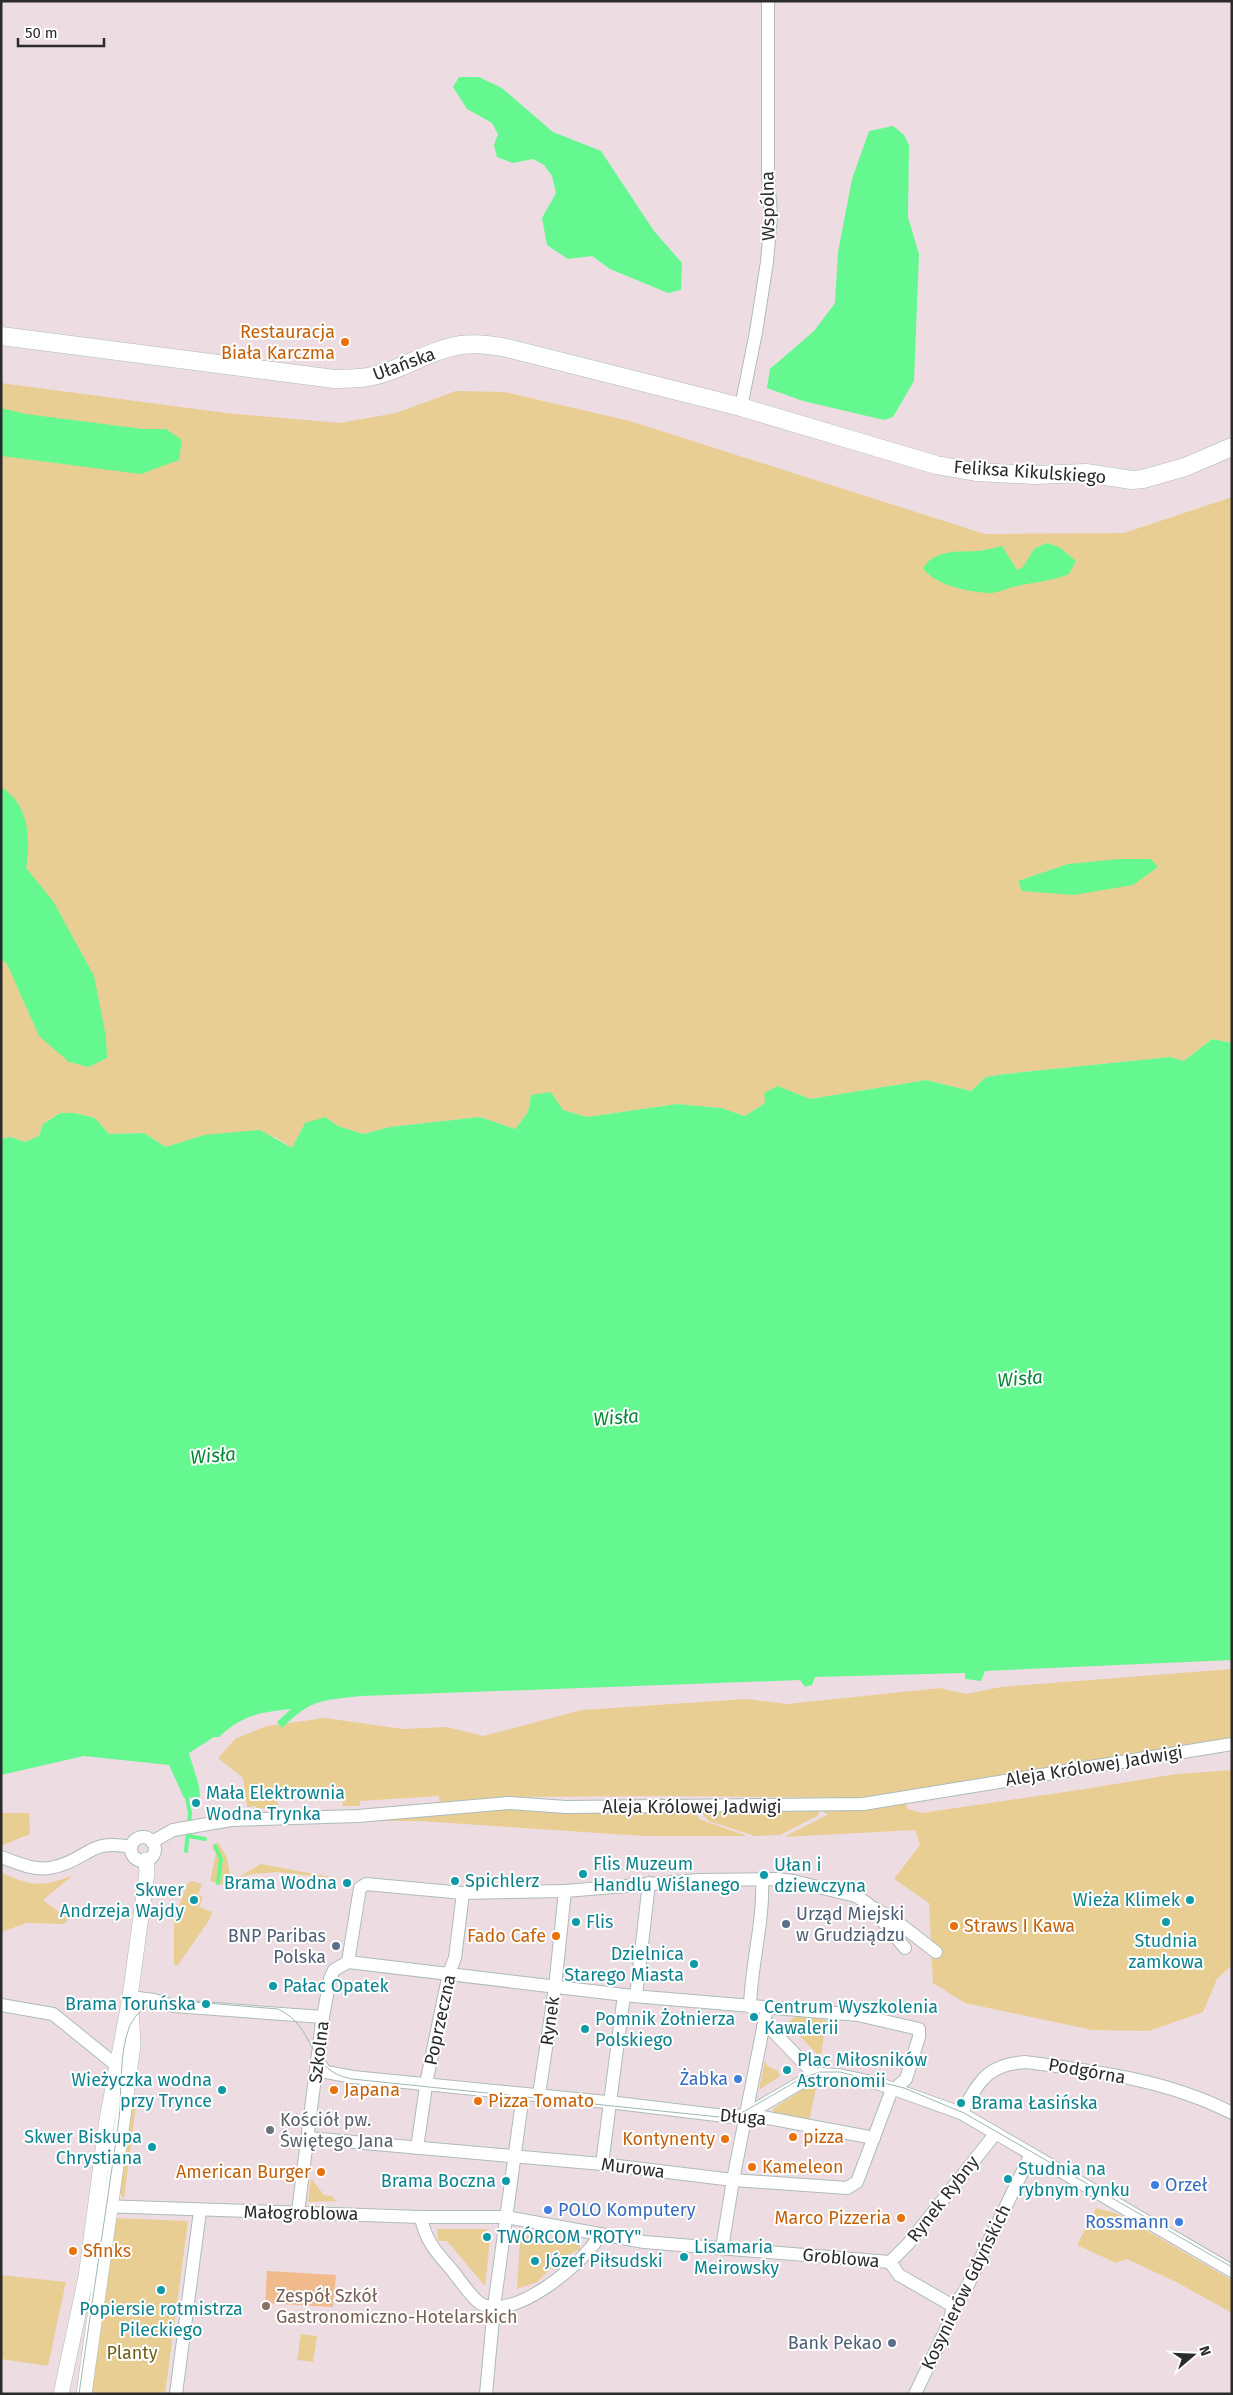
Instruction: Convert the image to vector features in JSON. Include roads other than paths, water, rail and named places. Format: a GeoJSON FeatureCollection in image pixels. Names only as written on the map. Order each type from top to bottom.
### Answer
{"type":"FeatureCollection","features":[{"type":"Feature","properties":{"kind":"main road","name":"Ułańska"},"geometry":{"type":"LineString","coordinates":[[1,336],[334,379],[373,376],[433,352],[461,345],[485,344],[741,407]]}},
{"type":"Feature","properties":{"kind":"main road","name":"Feliksa Kikulskiego"},"geometry":{"type":"LineString","coordinates":[[741,407],[936,465],[976,472],[1086,473],[1126,479],[1143,479],[1185,467],[1232,447]]}},
{"type":"Feature","properties":{"kind":"street","name":"Wspólna"},"geometry":{"type":"LineString","coordinates":[[741,407],[768,262],[771,216],[768,176],[768,1]]}},
{"type":"Feature","properties":{"kind":"street","name":"Aleja Królowej Jadwigi"},"geometry":{"type":"LineString","coordinates":[[152,1842],[173,1830],[186,1827],[257,1818],[358,1816],[509,1803],[566,1807],[863,1804],[1232,1744]]}},
{"type":"Feature","properties":{"kind":"street"},"geometry":{"type":"LineString","coordinates":[[139,1838],[146,1838],[152,1842],[154,1853],[146,1860],[136,1859],[132,1854],[131,1847],[139,1838]]}},
{"type":"Feature","properties":{"kind":"street"},"geometry":{"type":"LineString","coordinates":[[1,1857],[30,1868],[54,1868],[93,1848],[118,1844],[131,1847]]}},
{"type":"Feature","properties":{"kind":"street"},"geometry":{"type":"LineString","coordinates":[[84,2394],[116,2065],[130,1997],[147,1872],[146,1860]]}},
{"type":"Feature","properties":{"kind":"street"},"geometry":{"type":"LineString","coordinates":[[565,1891],[555,1987],[348,1962],[360,1888],[374,1883],[463,1893],[565,1891],[699,1880],[795,1882],[841,1891],[856,1896],[896,1921],[936,1952]]}},
{"type":"Feature","properties":{"kind":"street"},"geometry":{"type":"LineString","coordinates":[[750,2006],[751,1983],[763,1896],[762,1880]]}},
{"type":"Feature","properties":{"kind":"street"},"geometry":{"type":"LineString","coordinates":[[602,2164],[610,2102],[650,1884]]}},
{"type":"Feature","properties":{"kind":"street","name":"Poprzeczna"},"geometry":{"type":"LineString","coordinates":[[417,2148],[426,2084],[449,1973],[455,1958],[463,1893]]}},
{"type":"Feature","properties":{"kind":"street"},"geometry":{"type":"LineString","coordinates":[[868,1904],[904,1948]]}},
{"type":"Feature","properties":{"kind":"street","name":"Szkolna"},"geometry":{"type":"LineString","coordinates":[[298,2212],[323,2017],[330,1978],[334,1970],[348,1962]]}},
{"type":"Feature","properties":{"kind":"street","name":"Rynek"},"geometry":{"type":"LineString","coordinates":[[486,2394],[494,2306],[514,2157],[555,1987],[767,2008],[798,2008],[858,2015],[918,2029]]}},
{"type":"Feature","properties":{"kind":"street"},"geometry":{"type":"LineString","coordinates":[[130,1997],[188,2007],[323,2017]]}},
{"type":"Feature","properties":{"kind":"street"},"geometry":{"type":"LineString","coordinates":[[61,2394],[103,2207],[133,2046],[134,2028],[130,1997]]}},
{"type":"Feature","properties":{"kind":"street"},"geometry":{"type":"LineString","coordinates":[[1,2005],[53,2014],[116,2065]]}},
{"type":"Feature","properties":{"kind":"street"},"geometry":{"type":"LineString","coordinates":[[722,2248],[733,2180],[767,2008]]}},
{"type":"Feature","properties":{"kind":"street"},"geometry":{"type":"LineString","coordinates":[[763,2027],[770,2028],[815,2075]]}},
{"type":"Feature","properties":{"kind":"street","name":"Murowa"},"geometry":{"type":"LineString","coordinates":[[308,2138],[602,2164],[733,2180],[848,2188],[857,2182],[891,2092],[906,2079],[919,2036],[918,2029]]}},
{"type":"Feature","properties":{"kind":"street"},"geometry":{"type":"LineString","coordinates":[[317,2061],[326,2072],[335,2074],[610,2102]]}},
{"type":"Feature","properties":{"kind":"street","name":"Podgórna"},"geometry":{"type":"LineString","coordinates":[[961,2113],[978,2082],[992,2069],[1009,2063],[1025,2062],[1164,2085],[1232,2113]]}},
{"type":"Feature","properties":{"kind":"street"},"geometry":{"type":"LineString","coordinates":[[747,2114],[815,2075],[839,2074],[894,2089],[961,2113],[1232,2271]]}},
{"type":"Feature","properties":{"kind":"street","name":"Długa"},"geometry":{"type":"LineString","coordinates":[[610,2102],[733,2117],[747,2114],[874,2138]]}},
{"type":"Feature","properties":{"kind":"street","name":"Rynek Rybny"},"geometry":{"type":"LineString","coordinates":[[890,2262],[908,2244],[995,2134]]}},
{"type":"Feature","properties":{"kind":"street","name":"Kosynierów Gdyńskich"},"geometry":{"type":"LineString","coordinates":[[915,2394],[949,2322],[954,2306],[964,2291],[1031,2154]]}},
{"type":"Feature","properties":{"kind":"street","name":"Małogroblowa"},"geometry":{"type":"LineString","coordinates":[[103,2207],[421,2217],[506,2217]]}},
{"type":"Feature","properties":{"kind":"street"},"geometry":{"type":"LineString","coordinates":[[176,2394],[200,2211]]}},
{"type":"Feature","properties":{"kind":"street"},"geometry":{"type":"LineString","coordinates":[[421,2217],[427,2241],[480,2304],[494,2306],[508,2305],[546,2287],[592,2248],[600,2235]]}},
{"type":"Feature","properties":{"kind":"street","name":"Groblowa"},"geometry":{"type":"LineString","coordinates":[[506,2217],[644,2242],[890,2262],[899,2274],[954,2306]]}},
{"type":"Feature","properties":{"kind":"water"},"geometry":{"type":"Polygon","coordinates":[[[459,77],[479,77],[502,88],[553,132],[601,151],[654,231],[682,263],[681,290],[668,293],[610,269],[592,256],[568,259],[547,245],[542,218],[556,193],[552,176],[544,165],[533,159],[513,163],[497,157],[494,145],[498,134],[492,123],[467,109],[453,87],[459,77]]]}},
{"type":"Feature","properties":{"kind":"water"},"geometry":{"type":"Polygon","coordinates":[[[893,126],[904,135],[909,145],[908,217],[919,254],[914,381],[893,417],[884,420],[803,401],[767,388],[770,369],[814,331],[835,303],[838,252],[852,179],[869,131],[893,126]]]}},
{"type":"Feature","properties":{"kind":"water"},"geometry":{"type":"Polygon","coordinates":[[[1,408],[26,414],[143,429],[166,429],[182,440],[179,460],[141,474],[1,456],[1,408]]]}},
{"type":"Feature","properties":{"kind":"water"},"geometry":{"type":"Polygon","coordinates":[[[1046,543],[1059,547],[1076,561],[1069,574],[1055,579],[1020,585],[990,593],[972,591],[945,584],[929,575],[923,569],[933,558],[940,555],[955,552],[981,551],[1002,546],[1017,570],[1023,567],[1034,549],[1046,543]]]}},
{"type":"Feature","properties":{"kind":"water"},"geometry":{"type":"Polygon","coordinates":[[[1,787],[10,794],[23,812],[28,834],[26,868],[53,901],[94,976],[106,1037],[107,1058],[89,1067],[69,1062],[39,1036],[7,964],[1,959],[1,787]]]}},
{"type":"Feature","properties":{"kind":"water"},"geometry":{"type":"Polygon","coordinates":[[[1120,859],[1151,859],[1158,867],[1133,885],[1074,895],[1022,891],[1018,881],[1068,864],[1120,859]]]}},
{"type":"Feature","properties":{"kind":"water","name":"Wisła"},"geometry":{"type":"Polygon","coordinates":[[[1212,1039],[1232,1043],[1232,1660],[985,1671],[981,1681],[965,1679],[965,1673],[815,1677],[812,1685],[805,1687],[800,1680],[361,1696],[326,1700],[310,1706],[282,1728],[277,1722],[291,1709],[261,1713],[244,1719],[219,1737],[214,1737],[189,1753],[199,1786],[200,1797],[184,1798],[169,1765],[84,1756],[1,1775],[1,1139],[11,1137],[25,1142],[39,1136],[43,1124],[60,1113],[75,1113],[95,1118],[109,1134],[144,1133],[166,1147],[204,1135],[260,1130],[292,1148],[305,1123],[325,1117],[338,1126],[363,1134],[390,1127],[480,1117],[515,1129],[528,1112],[531,1095],[551,1092],[563,1110],[587,1117],[677,1104],[721,1108],[745,1116],[765,1103],[764,1093],[778,1086],[810,1099],[926,1080],[971,1091],[986,1077],[1005,1074],[1170,1057],[1184,1061],[1212,1039]]]}},
{"type":"Feature","properties":{"kind":"waterway"},"geometry":{"type":"LineString","coordinates":[[186,1851],[190,1813],[187,1798]]}},
{"type":"Feature","properties":{"kind":"waterway"},"geometry":{"type":"LineString","coordinates":[[189,1836],[205,1839]]}},
{"type":"Feature","properties":{"kind":"waterway"},"geometry":{"type":"LineString","coordinates":[[215,1846],[221,1859],[218,1883]]}},
{"type":"Feature","properties":{"kind":"tram line"},"geometry":{"type":"LineString","coordinates":[[79,2394],[119,2119],[122,2061],[126,2038],[132,2022],[140,2012],[151,2005],[170,2000],[278,2009],[291,2017],[300,2027],[318,2058],[326,2067],[337,2074],[352,2079],[719,2117],[734,2116],[802,2078],[820,2072],[840,2072],[904,2088],[964,2113],[1232,2267]]}},
{"type":"Feature","properties":{"kind":"place","name":"Restauracja Biała Karczma"},"geometry":{"type":"Point","coordinates":[345,342]}},
{"type":"Feature","properties":{"kind":"place","name":"Mała Elektrownia Wodna Trynka"},"geometry":{"type":"Point","coordinates":[196,1803]}},
{"type":"Feature","properties":{"kind":"place","name":"Flis Muzeum Handlu Wiślanego"},"geometry":{"type":"Point","coordinates":[583,1874]}},
{"type":"Feature","properties":{"kind":"place","name":"Ułan i dziewczyna"},"geometry":{"type":"Point","coordinates":[764,1875]}},
{"type":"Feature","properties":{"kind":"place","name":"Spichlerz"},"geometry":{"type":"Point","coordinates":[455,1881]}},
{"type":"Feature","properties":{"kind":"place","name":"Brama Wodna"},"geometry":{"type":"Point","coordinates":[347,1883]}},
{"type":"Feature","properties":{"kind":"place","name":"Skwer Andrzeja Wajdy"},"geometry":{"type":"Point","coordinates":[194,1900]}},
{"type":"Feature","properties":{"kind":"place","name":"Wieża Klimek"},"geometry":{"type":"Point","coordinates":[1190,1900]}},
{"type":"Feature","properties":{"kind":"place","name":"Flis"},"geometry":{"type":"Point","coordinates":[576,1922]}},
{"type":"Feature","properties":{"kind":"place","name":"Studnia zamkowa"},"geometry":{"type":"Point","coordinates":[1166,1922]}},
{"type":"Feature","properties":{"kind":"place","name":"Urząd Miejski w Grudziądzu"},"geometry":{"type":"Point","coordinates":[786,1924]}},
{"type":"Feature","properties":{"kind":"place","name":"Straws I Kawa"},"geometry":{"type":"Point","coordinates":[954,1926]}},
{"type":"Feature","properties":{"kind":"place","name":"Fado Cafe"},"geometry":{"type":"Point","coordinates":[556,1936]}},
{"type":"Feature","properties":{"kind":"place","name":"BNP Paribas Polska"},"geometry":{"type":"Point","coordinates":[336,1946]}},
{"type":"Feature","properties":{"kind":"place","name":"Dzielnica Starego Miasta"},"geometry":{"type":"Point","coordinates":[694,1964]}},
{"type":"Feature","properties":{"kind":"place","name":"Pałac Opatek"},"geometry":{"type":"Point","coordinates":[273,1986]}},
{"type":"Feature","properties":{"kind":"place","name":"Brama Toruńska"},"geometry":{"type":"Point","coordinates":[206,2004]}},
{"type":"Feature","properties":{"kind":"place","name":"Centrum Wyszkolenia Kawalerii"},"geometry":{"type":"Point","coordinates":[754,2017]}},
{"type":"Feature","properties":{"kind":"place","name":"Pomnik Żołnierza Polskiego"},"geometry":{"type":"Point","coordinates":[585,2029]}},
{"type":"Feature","properties":{"kind":"place","name":"Plac Miłosników Astronomii"},"geometry":{"type":"Point","coordinates":[787,2070]}},
{"type":"Feature","properties":{"kind":"place","name":"Żabka"},"geometry":{"type":"Point","coordinates":[738,2079]}},
{"type":"Feature","properties":{"kind":"place","name":"Wieżyczka wodna przy Trynce"},"geometry":{"type":"Point","coordinates":[222,2090]}},
{"type":"Feature","properties":{"kind":"place","name":"Japana"},"geometry":{"type":"Point","coordinates":[334,2090]}},
{"type":"Feature","properties":{"kind":"place","name":"Pizza Tomato"},"geometry":{"type":"Point","coordinates":[478,2101]}},
{"type":"Feature","properties":{"kind":"place","name":"Brama Łasińska"},"geometry":{"type":"Point","coordinates":[961,2103]}},
{"type":"Feature","properties":{"kind":"place","name":"Kościół pw. Świętego Jana"},"geometry":{"type":"Point","coordinates":[270,2130]}},
{"type":"Feature","properties":{"kind":"place","name":"pizza"},"geometry":{"type":"Point","coordinates":[793,2137]}},
{"type":"Feature","properties":{"kind":"place","name":"Kontynenty"},"geometry":{"type":"Point","coordinates":[725,2139]}},
{"type":"Feature","properties":{"kind":"place","name":"Skwer Biskupa Chrystiana"},"geometry":{"type":"Point","coordinates":[152,2147]}},
{"type":"Feature","properties":{"kind":"place","name":"Kameleon"},"geometry":{"type":"Point","coordinates":[752,2167]}},
{"type":"Feature","properties":{"kind":"place","name":"American Burger"},"geometry":{"type":"Point","coordinates":[321,2172]}},
{"type":"Feature","properties":{"kind":"place","name":"Studnia na rybnym rynku"},"geometry":{"type":"Point","coordinates":[1008,2179]}},
{"type":"Feature","properties":{"kind":"place","name":"Brama Boczna"},"geometry":{"type":"Point","coordinates":[506,2181]}},
{"type":"Feature","properties":{"kind":"place","name":"Orzeł"},"geometry":{"type":"Point","coordinates":[1155,2185]}},
{"type":"Feature","properties":{"kind":"place","name":"POLO Komputery"},"geometry":{"type":"Point","coordinates":[548,2210]}},
{"type":"Feature","properties":{"kind":"place","name":"Marco Pizzeria"},"geometry":{"type":"Point","coordinates":[901,2218]}},
{"type":"Feature","properties":{"kind":"place","name":"Rossmann"},"geometry":{"type":"Point","coordinates":[1179,2222]}},
{"type":"Feature","properties":{"kind":"place","name":"TWÓRCOM \"ROTY\""},"geometry":{"type":"Point","coordinates":[487,2237]}},
{"type":"Feature","properties":{"kind":"place","name":"Sfinks"},"geometry":{"type":"Point","coordinates":[73,2251]}},
{"type":"Feature","properties":{"kind":"place","name":"Lisamaria Meirowsky"},"geometry":{"type":"Point","coordinates":[684,2257]}},
{"type":"Feature","properties":{"kind":"place","name":"Józef Piłsudski"},"geometry":{"type":"Point","coordinates":[535,2261]}},
{"type":"Feature","properties":{"kind":"place","name":"Popiersie rotmistrza Pileckiego"},"geometry":{"type":"Point","coordinates":[161,2290]}},
{"type":"Feature","properties":{"kind":"place","name":"Zespół Szkół Gastronomiczno-Hotelarskich"},"geometry":{"type":"Point","coordinates":[266,2306]}},
{"type":"Feature","properties":{"kind":"place","name":"Bank Pekao"},"geometry":{"type":"Point","coordinates":[892,2343]}},
{"type":"Feature","properties":{"kind":"park label","name":"Planty"},"geometry":{"type":"Point","coordinates":[132,2353]}}]}
